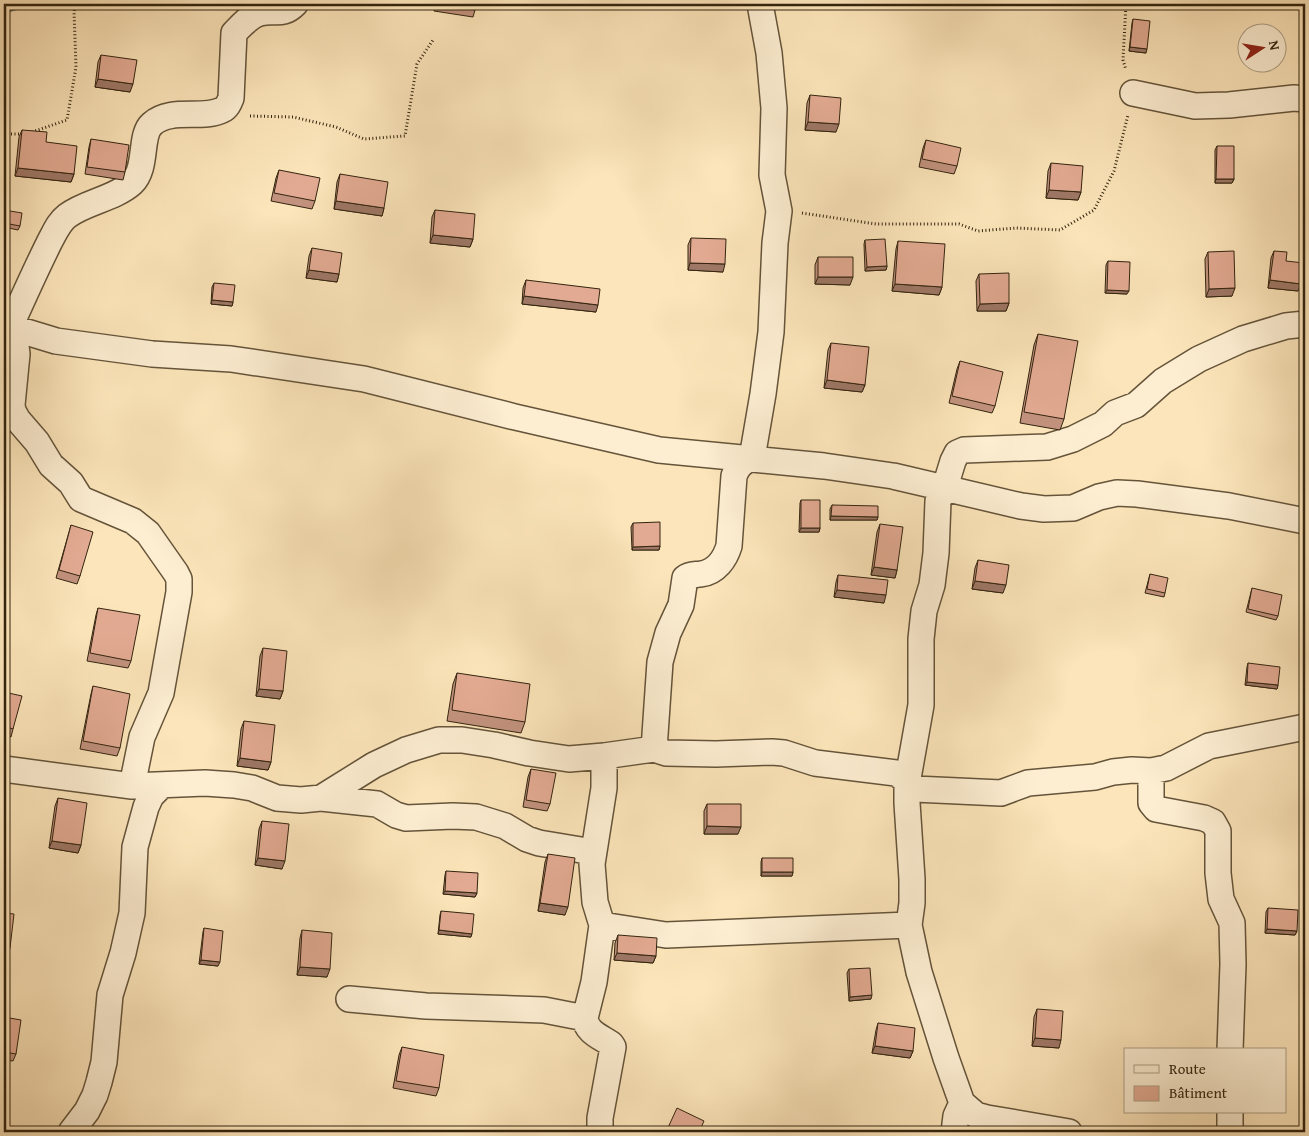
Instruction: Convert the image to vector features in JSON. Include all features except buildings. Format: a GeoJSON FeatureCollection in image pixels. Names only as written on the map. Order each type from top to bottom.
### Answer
{"type":"FeatureCollection","features":[{"type":"Feature","properties":{"kind":"street"},"geometry":{"type":"LineString","coordinates":[[7,324],[60,223],[68,215],[120,191],[132,183],[140,172],[150,125],[163,118],[176,115],[210,113],[223,110],[231,98],[234,34],[247,20],[260,13],[282,12],[290,9],[295,4]]}},
{"type":"Feature","properties":{"kind":"street"},"geometry":{"type":"LineString","coordinates":[[752,458],[771,332],[775,243],[779,211],[772,175],[774,108],[769,53],[760,4]]}},
{"type":"Feature","properties":{"kind":"street"},"geometry":{"type":"LineString","coordinates":[[1133,93],[1195,106],[1229,105],[1294,98],[1305,99]]}},
{"type":"Feature","properties":{"kind":"street"},"geometry":{"type":"LineString","coordinates":[[7,324],[56,341],[152,354],[231,358],[364,379],[659,450],[752,458],[873,473],[1044,509],[1073,508],[1099,497],[1117,493],[1229,506],[1305,521]]}},
{"type":"Feature","properties":{"kind":"street"},"geometry":{"type":"LineString","coordinates":[[7,324],[17,344],[12,405],[18,420],[37,442],[51,466],[71,483],[81,499],[134,521],[148,533],[179,579],[179,592],[161,693],[142,737],[132,786]]}},
{"type":"Feature","properties":{"kind":"street"},"geometry":{"type":"LineString","coordinates":[[1068,1132],[976,1115],[962,1103],[940,1042],[919,972],[909,925],[912,904],[912,879],[907,784],[921,705],[921,640],[924,611],[934,577],[938,501],[945,487],[952,461],[960,451],[1047,447],[1073,439],[1103,424],[1114,412],[1136,406],[1163,381],[1199,359],[1243,339],[1286,326],[1305,324]]}},
{"type":"Feature","properties":{"kind":"street"},"geometry":{"type":"LineString","coordinates":[[654,749],[660,662],[668,634],[682,604],[685,578],[689,575],[703,574],[713,570],[722,562],[726,555],[734,476],[736,470],[745,461],[752,458]]}},
{"type":"Feature","properties":{"kind":"street"},"geometry":{"type":"LineString","coordinates":[[321,798],[374,764],[406,750],[439,740],[462,740],[529,753],[569,758],[604,756],[654,749],[666,753],[784,753],[815,763],[896,773],[915,789],[1001,793],[1028,783],[1095,777],[1123,771],[1166,768],[1209,746],[1305,727]]}},
{"type":"Feature","properties":{"kind":"street"},"geometry":{"type":"LineString","coordinates":[[600,1132],[600,1118],[613,1047],[588,1029],[585,1018],[594,982],[602,925],[595,902],[592,864],[604,788],[604,756]]}},
{"type":"Feature","properties":{"kind":"street"},"geometry":{"type":"LineString","coordinates":[[4,769],[132,786],[205,783],[234,785],[252,788],[277,798],[301,800],[321,798],[376,804],[396,815],[406,818],[476,817],[505,826],[527,839],[539,843],[593,852]]}},
{"type":"Feature","properties":{"kind":"street"},"geometry":{"type":"LineString","coordinates":[[1151,770],[1151,803],[1156,809],[1209,820],[1218,831],[1218,873],[1221,899],[1232,923],[1233,964],[1230,1048]]}},
{"type":"Feature","properties":{"kind":"street"},"geometry":{"type":"LineString","coordinates":[[71,1132],[95,1095],[99,1082],[104,1062],[110,994],[123,953],[132,913],[135,847],[148,802],[162,785]]}},
{"type":"Feature","properties":{"kind":"street"},"geometry":{"type":"LineString","coordinates":[[602,925],[666,935],[909,925]]}},
{"type":"Feature","properties":{"kind":"street"},"geometry":{"type":"LineString","coordinates":[[349,999],[426,1006],[544,1010],[585,1018]]}},
{"type":"Feature","properties":{"kind":"street"},"geometry":{"type":"LineString","coordinates":[[954,1132],[956,1116],[962,1103]]}},
{"type":"Feature","properties":{"kind":"street"},"geometry":{"type":"LineString","coordinates":[[1230,1114],[1230,1132]]}},
{"type":"Feature","properties":{"kind":"path"},"geometry":{"type":"LineString","coordinates":[[4,134],[30,133],[67,120],[76,67],[74,11],[76,4]]}},
{"type":"Feature","properties":{"kind":"path"},"geometry":{"type":"LineString","coordinates":[[779,211],[876,224],[959,224],[978,231],[1016,228],[1060,230],[1094,210],[1114,171],[1133,93],[1123,60],[1126,4]]}},
{"type":"Feature","properties":{"kind":"path"},"geometry":{"type":"LineString","coordinates":[[223,110],[242,116],[293,117],[336,127],[364,139],[405,136],[417,64],[433,40]]}},
{"type":"Feature","properties":{"kind":"waterway"},"geometry":{"type":"LineString","coordinates":[[4,10],[22,4]]}}]}
